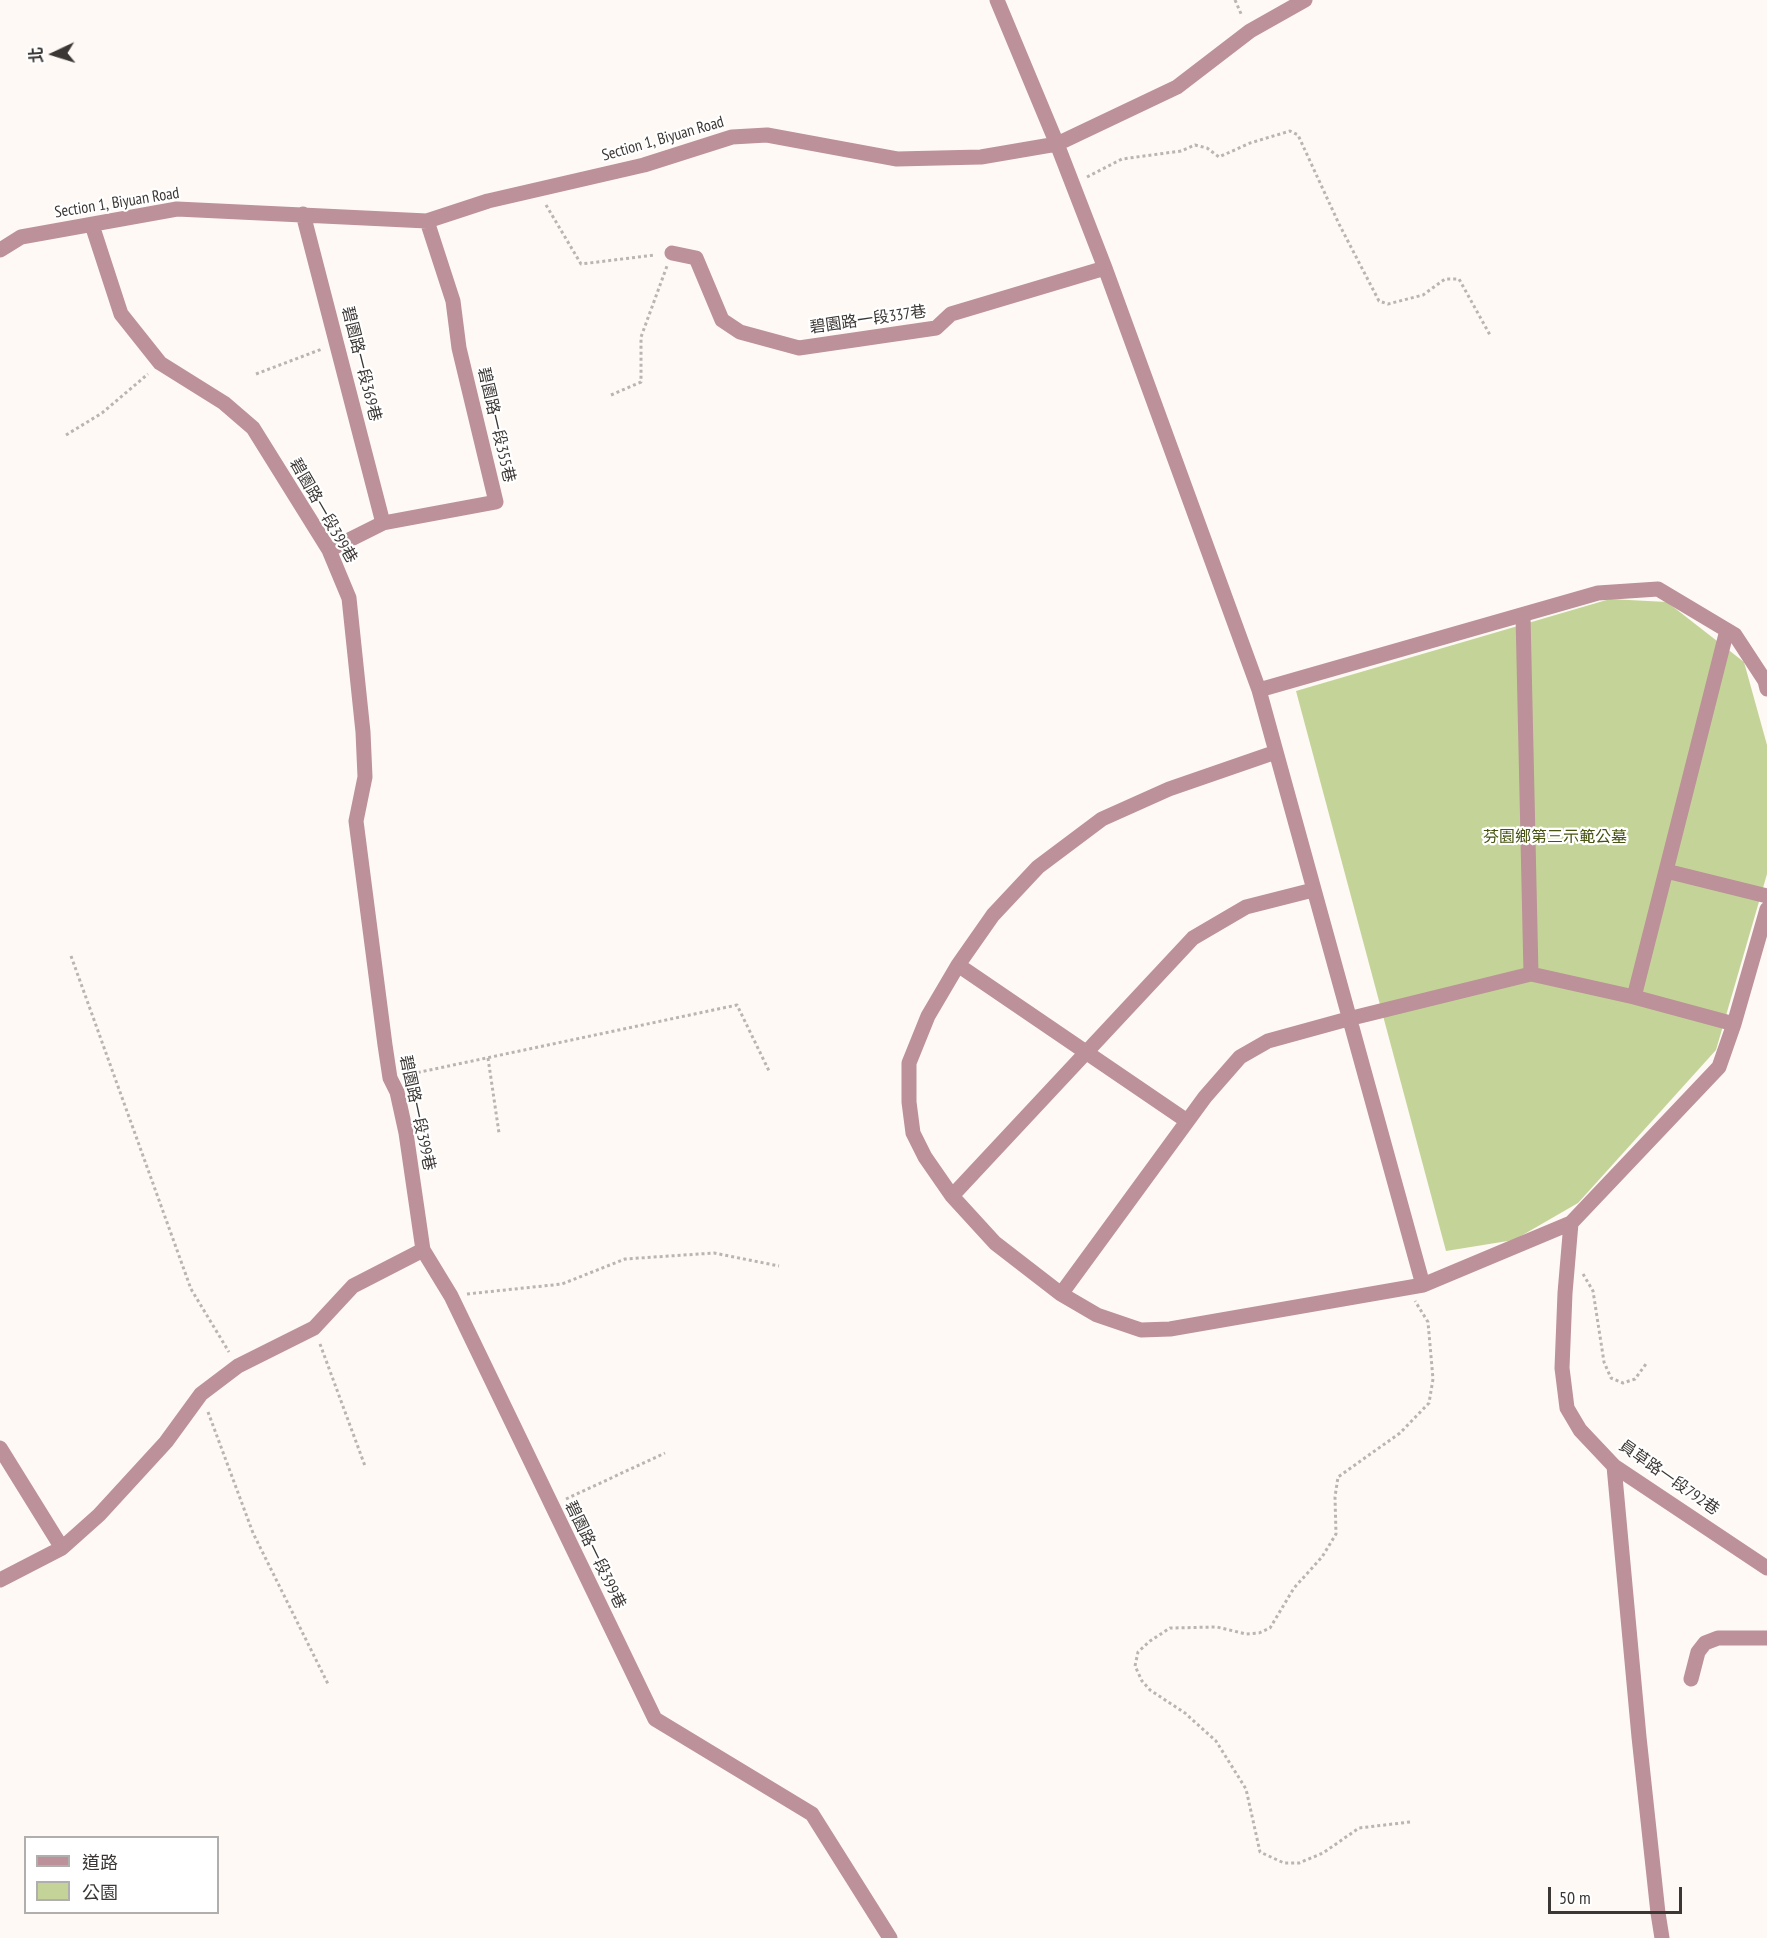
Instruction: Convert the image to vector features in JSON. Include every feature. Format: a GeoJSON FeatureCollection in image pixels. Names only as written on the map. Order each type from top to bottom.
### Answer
{"type":"FeatureCollection","features":[{"type":"Feature","properties":{"kind":"street"},"geometry":{"type":"LineString","coordinates":[[997,0],[1057,144],[1104,268],[1258,690],[1348,1019],[1417,1286]]}},
{"type":"Feature","properties":{"kind":"street","name":"Section 1, Biyuan Road"},"geometry":{"type":"LineString","coordinates":[[0,250],[21,237],[177,209],[427,221],[488,201],[644,165],[732,137],[767,135],[897,159],[981,157],[1057,144],[1177,87],[1250,31],[1305,0]]}},
{"type":"Feature","properties":{"kind":"street","name":"碧園路一段369巷"},"geometry":{"type":"LineString","coordinates":[[303,214],[382,523]]}},
{"type":"Feature","properties":{"kind":"street","name":"碧園路一段355巷"},"geometry":{"type":"LineString","coordinates":[[328,550],[382,523],[496,502],[459,348],[453,301],[427,221]]}},
{"type":"Feature","properties":{"kind":"street","name":"碧園路一段399巷"},"geometry":{"type":"LineString","coordinates":[[92,225],[121,314],[160,363],[224,403],[253,428],[328,550],[349,598],[363,732],[365,777],[356,821],[390,1078],[397,1092],[406,1133],[423,1250],[451,1296],[655,1719],[812,1814],[890,1938]]}},
{"type":"Feature","properties":{"kind":"street","name":"碧園路一段337巷"},"geometry":{"type":"LineString","coordinates":[[672,253],[696,258],[722,320],[740,332],[799,348],[936,328],[951,314],[1104,268]]}},
{"type":"Feature","properties":{"kind":"street"},"geometry":{"type":"LineString","coordinates":[[1258,690],[1598,593],[1658,589],[1735,635],[1767,689]]}},
{"type":"Feature","properties":{"kind":"street"},"geometry":{"type":"LineString","coordinates":[[1523,615],[1531,974]]}},
{"type":"Feature","properties":{"kind":"street"},"geometry":{"type":"LineString","coordinates":[[1634,997],[1727,630]]}},
{"type":"Feature","properties":{"kind":"street"},"geometry":{"type":"LineString","coordinates":[[1276,752],[1170,789],[1102,819],[1038,867],[993,915],[958,965],[928,1016],[909,1063],[909,1102],[913,1133],[925,1157],[952,1196],[995,1243],[1061,1294],[1097,1314],[1141,1330],[1170,1329],[1417,1286],[1571,1223],[1719,1067],[1734,1024],[1767,909]]}},
{"type":"Feature","properties":{"kind":"street"},"geometry":{"type":"LineString","coordinates":[[1666,871],[1767,896]]}},
{"type":"Feature","properties":{"kind":"street"},"geometry":{"type":"LineString","coordinates":[[952,1196],[1193,938],[1246,907],[1313,890]]}},
{"type":"Feature","properties":{"kind":"street"},"geometry":{"type":"LineString","coordinates":[[958,965],[1187,1121]]}},
{"type":"Feature","properties":{"kind":"street"},"geometry":{"type":"LineString","coordinates":[[1061,1294],[1205,1097],[1240,1057],[1269,1041],[1531,974],[1634,997],[1734,1024]]}},
{"type":"Feature","properties":{"kind":"street","name":"員草路一段792巷"},"geometry":{"type":"LineString","coordinates":[[1571,1223],[1562,1368],[1567,1408],[1580,1430],[1614,1466],[1767,1568]]}},
{"type":"Feature","properties":{"kind":"street"},"geometry":{"type":"LineString","coordinates":[[0,1580],[62,1548],[99,1515],[166,1442],[201,1394],[238,1366],[314,1328],[353,1286],[423,1250]]}},
{"type":"Feature","properties":{"kind":"street"},"geometry":{"type":"LineString","coordinates":[[0,1448],[62,1548]]}},
{"type":"Feature","properties":{"kind":"street"},"geometry":{"type":"LineString","coordinates":[[1614,1466],[1639,1737],[1662,1938]]}},
{"type":"Feature","properties":{"kind":"street"},"geometry":{"type":"LineString","coordinates":[[1691,1679],[1698,1652],[1705,1643],[1718,1638],[1767,1638]]}},
{"type":"Feature","properties":{"kind":"path"},"geometry":{"type":"LineString","coordinates":[[1072,184],[1122,159],[1181,150],[1195,145],[1207,148],[1219,157],[1250,143],[1290,131],[1298,135],[1339,224],[1379,301],[1388,304],[1423,296],[1445,279],[1460,279],[1490,335]]}},
{"type":"Feature","properties":{"kind":"path"},"geometry":{"type":"LineString","coordinates":[[537,191],[581,264],[672,253],[641,337],[641,382],[611,395]]}},
{"type":"Feature","properties":{"kind":"path"},"geometry":{"type":"LineString","coordinates":[[256,374],[337,343]]}},
{"type":"Feature","properties":{"kind":"path"},"geometry":{"type":"LineString","coordinates":[[66,435],[102,413],[160,363]]}},
{"type":"Feature","properties":{"kind":"path"},"geometry":{"type":"LineString","coordinates":[[71,956],[191,1289],[238,1366]]}},
{"type":"Feature","properties":{"kind":"path"},"geometry":{"type":"LineString","coordinates":[[390,1078],[737,1005],[770,1072]]}},
{"type":"Feature","properties":{"kind":"path"},"geometry":{"type":"LineString","coordinates":[[488,1058],[499,1133]]}},
{"type":"Feature","properties":{"kind":"path"},"geometry":{"type":"LineString","coordinates":[[1568,1251],[1593,1291],[1604,1362],[1611,1378],[1623,1383],[1635,1380],[1646,1364]]}},
{"type":"Feature","properties":{"kind":"path"},"geometry":{"type":"LineString","coordinates":[[451,1296],[562,1284],[625,1259],[714,1253],[779,1266]]}},
{"type":"Feature","properties":{"kind":"path"},"geometry":{"type":"LineString","coordinates":[[1410,1822],[1359,1828],[1323,1853],[1299,1863],[1284,1863],[1260,1852],[1246,1789],[1216,1741],[1185,1713],[1150,1690],[1142,1681],[1135,1666],[1138,1652],[1170,1628],[1217,1627],[1246,1634],[1259,1633],[1270,1628],[1294,1588],[1322,1557],[1336,1534],[1335,1497],[1338,1477],[1400,1433],[1429,1403],[1433,1379],[1428,1322],[1416,1304],[1417,1286]]}},
{"type":"Feature","properties":{"kind":"path"},"geometry":{"type":"LineString","coordinates":[[314,1328],[365,1466]]}},
{"type":"Feature","properties":{"kind":"path"},"geometry":{"type":"LineString","coordinates":[[201,1394],[254,1533],[328,1684]]}},
{"type":"Feature","properties":{"kind":"path"},"geometry":{"type":"LineString","coordinates":[[552,1506],[665,1453]]}},
{"type":"Feature","properties":{"kind":"green space","name":"芬園鄉第三示範公墓"},"geometry":{"type":"Polygon","coordinates":[[[1610,599],[1667,602],[1744,662],[1767,745],[1767,874],[1716,1050],[1578,1203],[1514,1240],[1446,1251],[1296,691],[1610,599]]]}}]}
